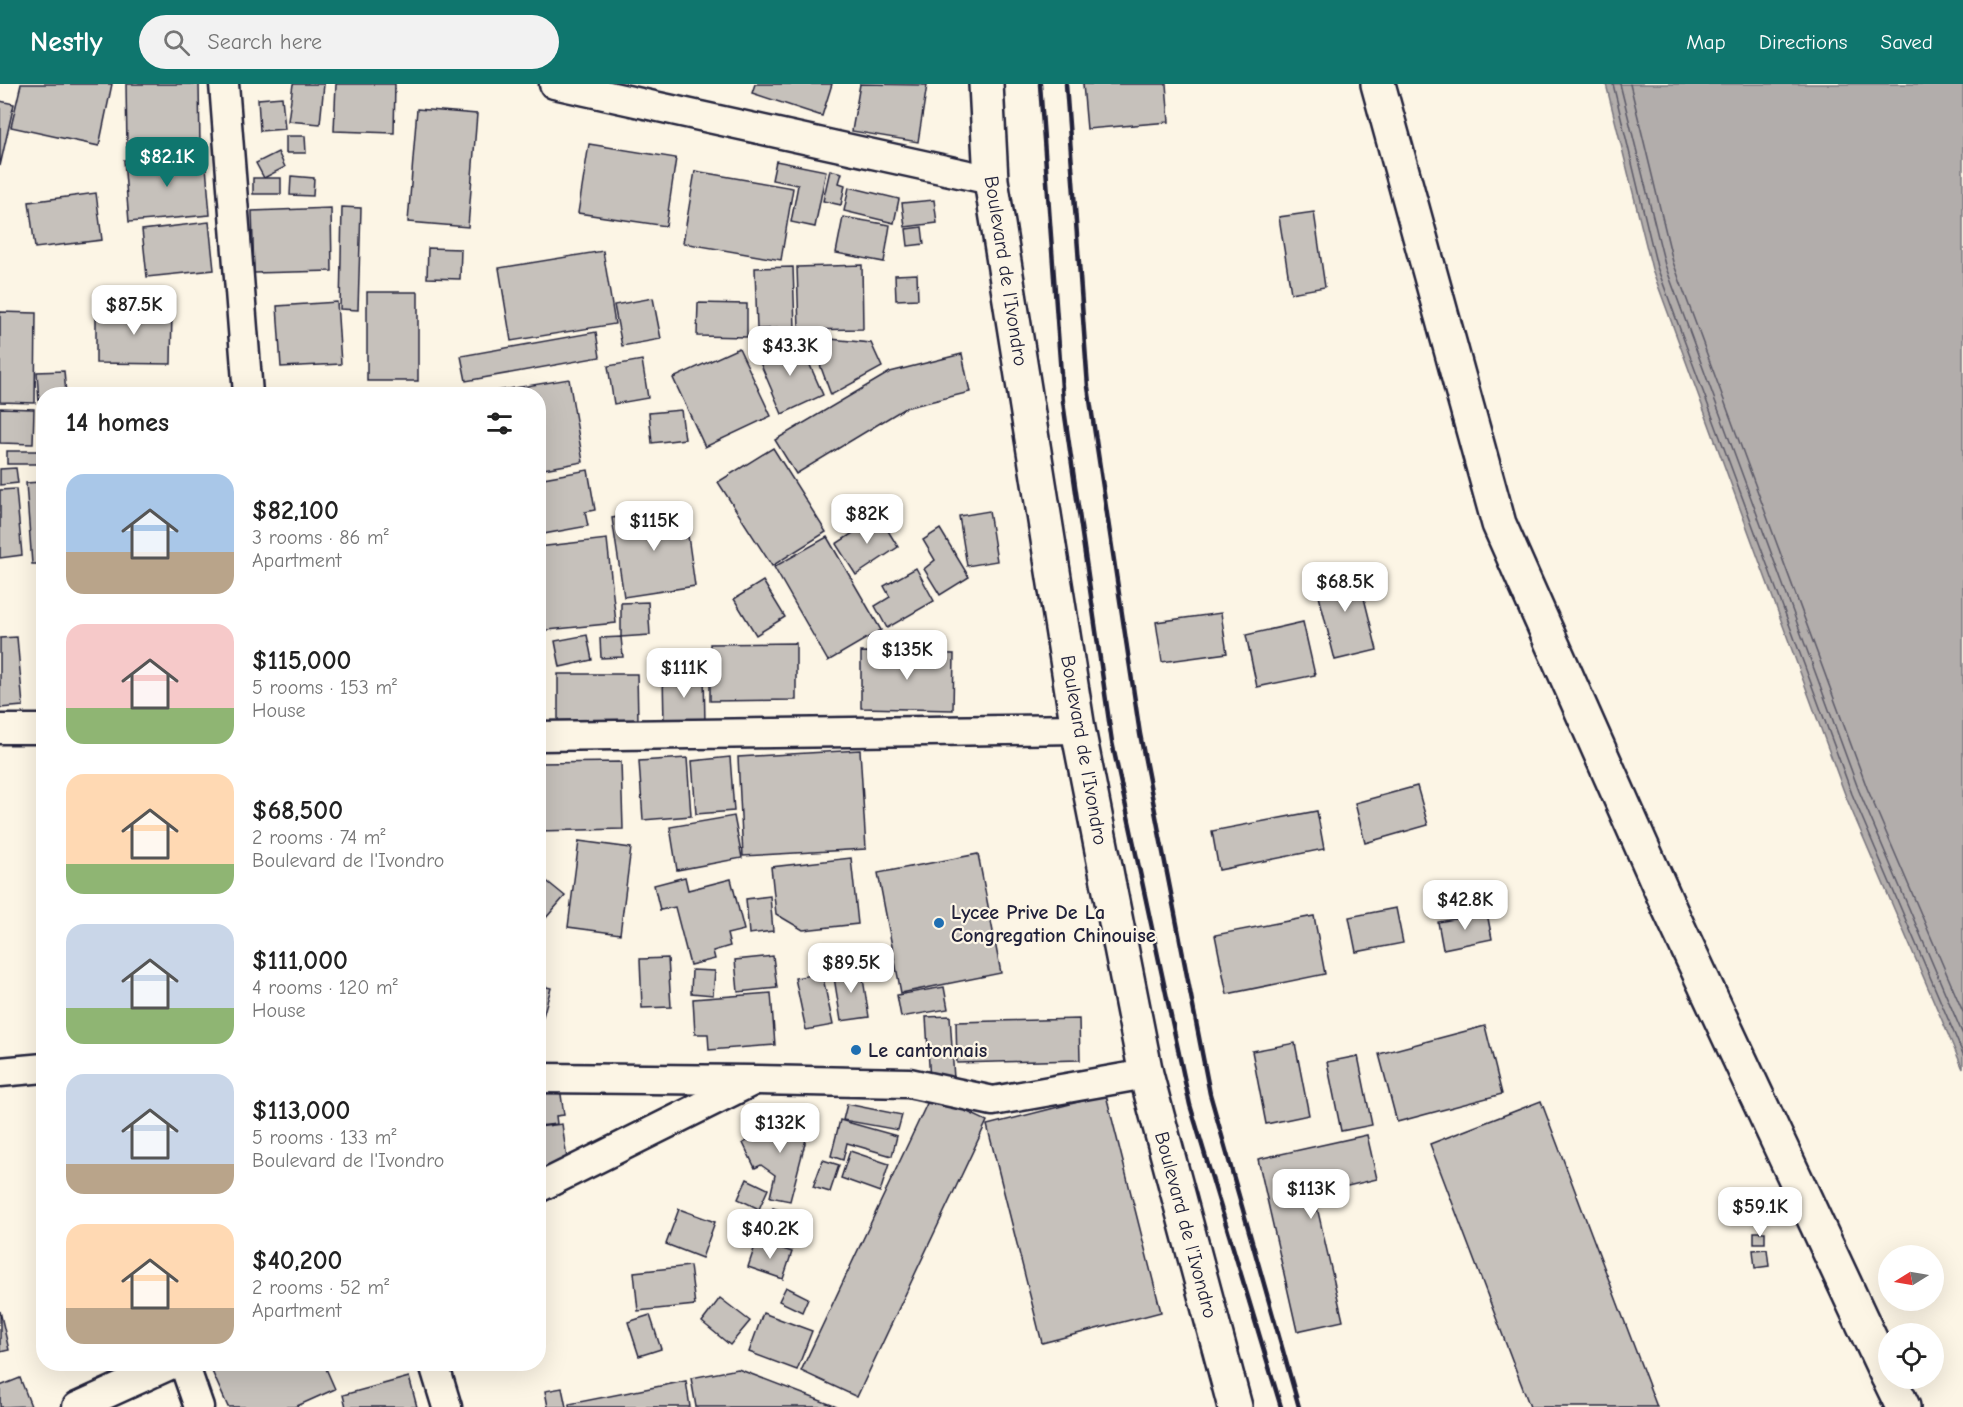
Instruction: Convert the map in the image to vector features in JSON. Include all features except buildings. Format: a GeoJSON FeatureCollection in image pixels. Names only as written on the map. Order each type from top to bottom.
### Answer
{"type":"FeatureCollection","features":[{"type":"Feature","properties":{"kind":"main road","name":"Boulevard de l'Ivondro"},"geometry":{"type":"LineString","coordinates":[[986,84],[991,180],[1078,729],[1146,1074],[1235,1407]]}},
{"type":"Feature","properties":{"kind":"main road"},"geometry":{"type":"LineString","coordinates":[[1378,84],[1499,524],[1670,910],[1878,1354]]}},
{"type":"Feature","properties":{"kind":"main road"},"geometry":{"type":"LineString","coordinates":[[1894,1389],[1903,1407]]}},
{"type":"Feature","properties":{"kind":"street"},"geometry":{"type":"LineString","coordinates":[[224,84],[247,387]]}},
{"type":"Feature","properties":{"kind":"street"},"geometry":{"type":"LineString","coordinates":[[554,84],[991,180]]}},
{"type":"Feature","properties":{"kind":"street"},"geometry":{"type":"LineString","coordinates":[[0,729],[36,729]]}},
{"type":"Feature","properties":{"kind":"street"},"geometry":{"type":"LineString","coordinates":[[546,736],[1078,729]]}},
{"type":"Feature","properties":{"kind":"street"},"geometry":{"type":"LineString","coordinates":[[0,1072],[36,1069]]}},
{"type":"Feature","properties":{"kind":"street"},"geometry":{"type":"LineString","coordinates":[[546,1078],[909,1083],[993,1101],[1146,1074]]}},
{"type":"Feature","properties":{"kind":"street"},"geometry":{"type":"LineString","coordinates":[[546,1184],[756,1080]]}},
{"type":"Feature","properties":{"kind":"street"},"geometry":{"type":"LineString","coordinates":[[77,1407],[157,1371]]}},
{"type":"Feature","properties":{"kind":"street"},"geometry":{"type":"LineString","coordinates":[[186,1371],[199,1407]]}},
{"type":"Feature","properties":{"kind":"street"},"geometry":{"type":"LineString","coordinates":[[436,1371],[447,1407]]}},
{"type":"Feature","properties":{"kind":"water"},"geometry":{"type":"Polygon","coordinates":[[[1606,84],[1963,84],[1963,1069],[1846,797],[1652,269],[1606,84]]]}},
{"type":"Feature","properties":{"kind":"railway"},"geometry":{"type":"LineString","coordinates":[[1040,84],[1063,402],[1112,742],[1190,1105],[1281,1407]]}},
{"type":"Feature","properties":{"kind":"railway"},"geometry":{"type":"LineString","coordinates":[[1066,84],[1088,387],[1140,734],[1210,1094],[1299,1407]]}},
{"type":"Feature","properties":{"kind":"place","name":"Lycee Prive De La Congregation Chinouise"},"geometry":{"type":"Point","coordinates":[939,923]}},
{"type":"Feature","properties":{"kind":"place","name":"Le cantonnais"},"geometry":{"type":"Point","coordinates":[856,1050]}}]}
